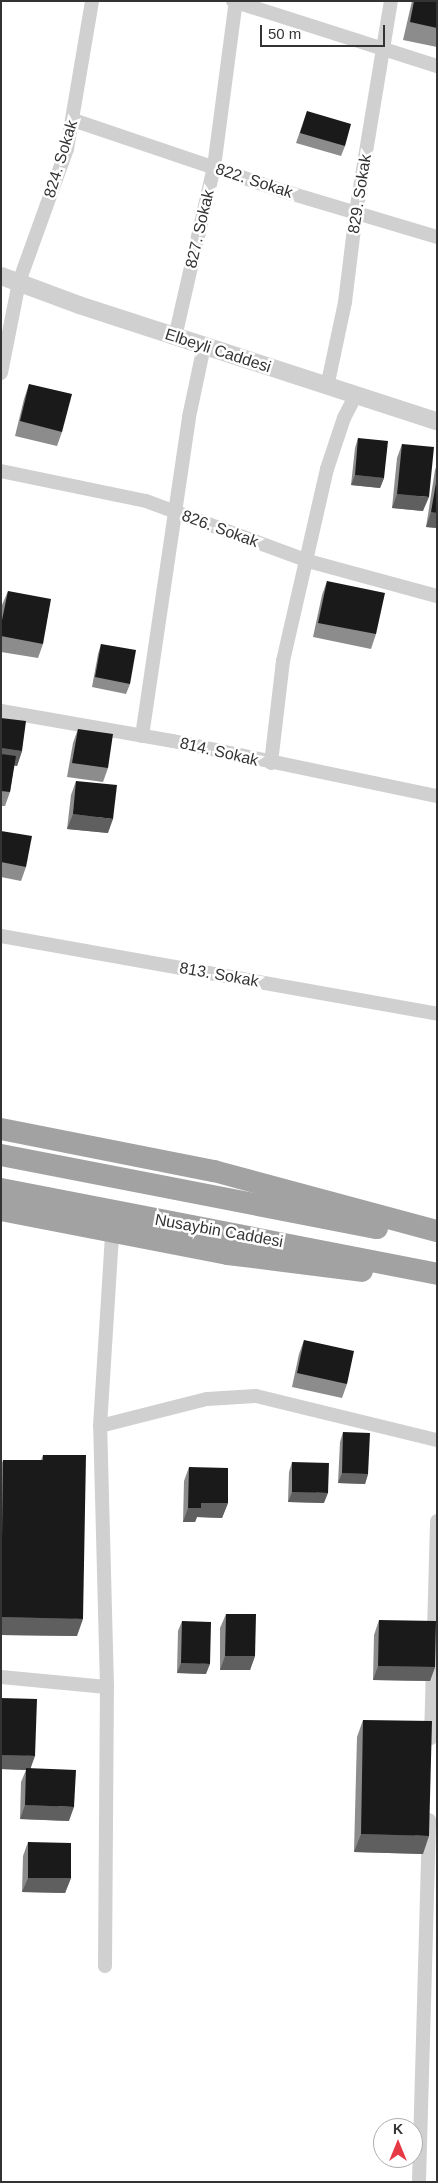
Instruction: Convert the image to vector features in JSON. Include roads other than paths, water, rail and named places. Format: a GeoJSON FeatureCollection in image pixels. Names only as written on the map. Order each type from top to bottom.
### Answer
{"type":"FeatureCollection","features":[{"type":"Feature","properties":{"kind":"highway"},"geometry":{"type":"LineString","coordinates":[[1,1129],[214,1171],[437,1231]]}},
{"type":"Feature","properties":{"kind":"highway","name":"Nusaybin Caddesi"},"geometry":{"type":"LineString","coordinates":[[1,1155],[437,1240]]}},
{"type":"Feature","properties":{"kind":"highway","name":"Nusaybin Caddesi"},"geometry":{"type":"LineString","coordinates":[[1,1189],[437,1274]]}},
{"type":"Feature","properties":{"kind":"highway"},"geometry":{"type":"LineString","coordinates":[[1,1210],[112,1233],[326,1268],[437,1278]]}},
{"type":"Feature","properties":{"kind":"street","name":"824. Sokak"},"geometry":{"type":"LineString","coordinates":[[1,373],[19,282],[67,149],[92,1]]}},
{"type":"Feature","properties":{"kind":"street","name":"829. Sokak"},"geometry":{"type":"LineString","coordinates":[[327,387],[345,302],[356,212],[385,50],[390,1]]}},
{"type":"Feature","properties":{"kind":"street"},"geometry":{"type":"LineString","coordinates":[[235,2],[437,66]]}},
{"type":"Feature","properties":{"kind":"street","name":"827. Sokak"},"geometry":{"type":"LineString","coordinates":[[175,337],[214,167],[235,2]]}},
{"type":"Feature","properties":{"kind":"street","name":"822. Sokak"},"geometry":{"type":"LineString","coordinates":[[73,120],[214,167],[437,236]]}},
{"type":"Feature","properties":{"kind":"street","name":"Elbeyli Caddesi"},"geometry":{"type":"LineString","coordinates":[[1,276],[175,337],[437,421]]}},
{"type":"Feature","properties":{"kind":"street"},"geometry":{"type":"LineString","coordinates":[[142,736],[177,513],[189,417],[204,346]]}},
{"type":"Feature","properties":{"kind":"street"},"geometry":{"type":"LineString","coordinates":[[271,763],[284,661],[328,469],[344,418],[355,396]]}},
{"type":"Feature","properties":{"kind":"street","name":"826. Sokak"},"geometry":{"type":"LineString","coordinates":[[1,471],[146,501],[308,561],[437,596]]}},
{"type":"Feature","properties":{"kind":"street","name":"814. Sokak"},"geometry":{"type":"LineString","coordinates":[[1,711],[142,736],[437,796]]}},
{"type":"Feature","properties":{"kind":"street","name":"813. Sokak"},"geometry":{"type":"LineString","coordinates":[[1,936],[437,1014]]}},
{"type":"Feature","properties":{"kind":"street"},"geometry":{"type":"LineString","coordinates":[[106,1966],[108,1687],[100,1426],[112,1233]]}},
{"type":"Feature","properties":{"kind":"street"},"geometry":{"type":"LineString","coordinates":[[100,1426],[206,1399],[256,1396],[437,1440]]}},
{"type":"Feature","properties":{"kind":"street"},"geometry":{"type":"LineString","coordinates":[[431,1748],[437,1521]]}},
{"type":"Feature","properties":{"kind":"street"},"geometry":{"type":"LineString","coordinates":[[1,1677],[108,1687]]}},
{"type":"Feature","properties":{"kind":"street"},"geometry":{"type":"LineString","coordinates":[[419,2182],[429,1807]]}}]}
